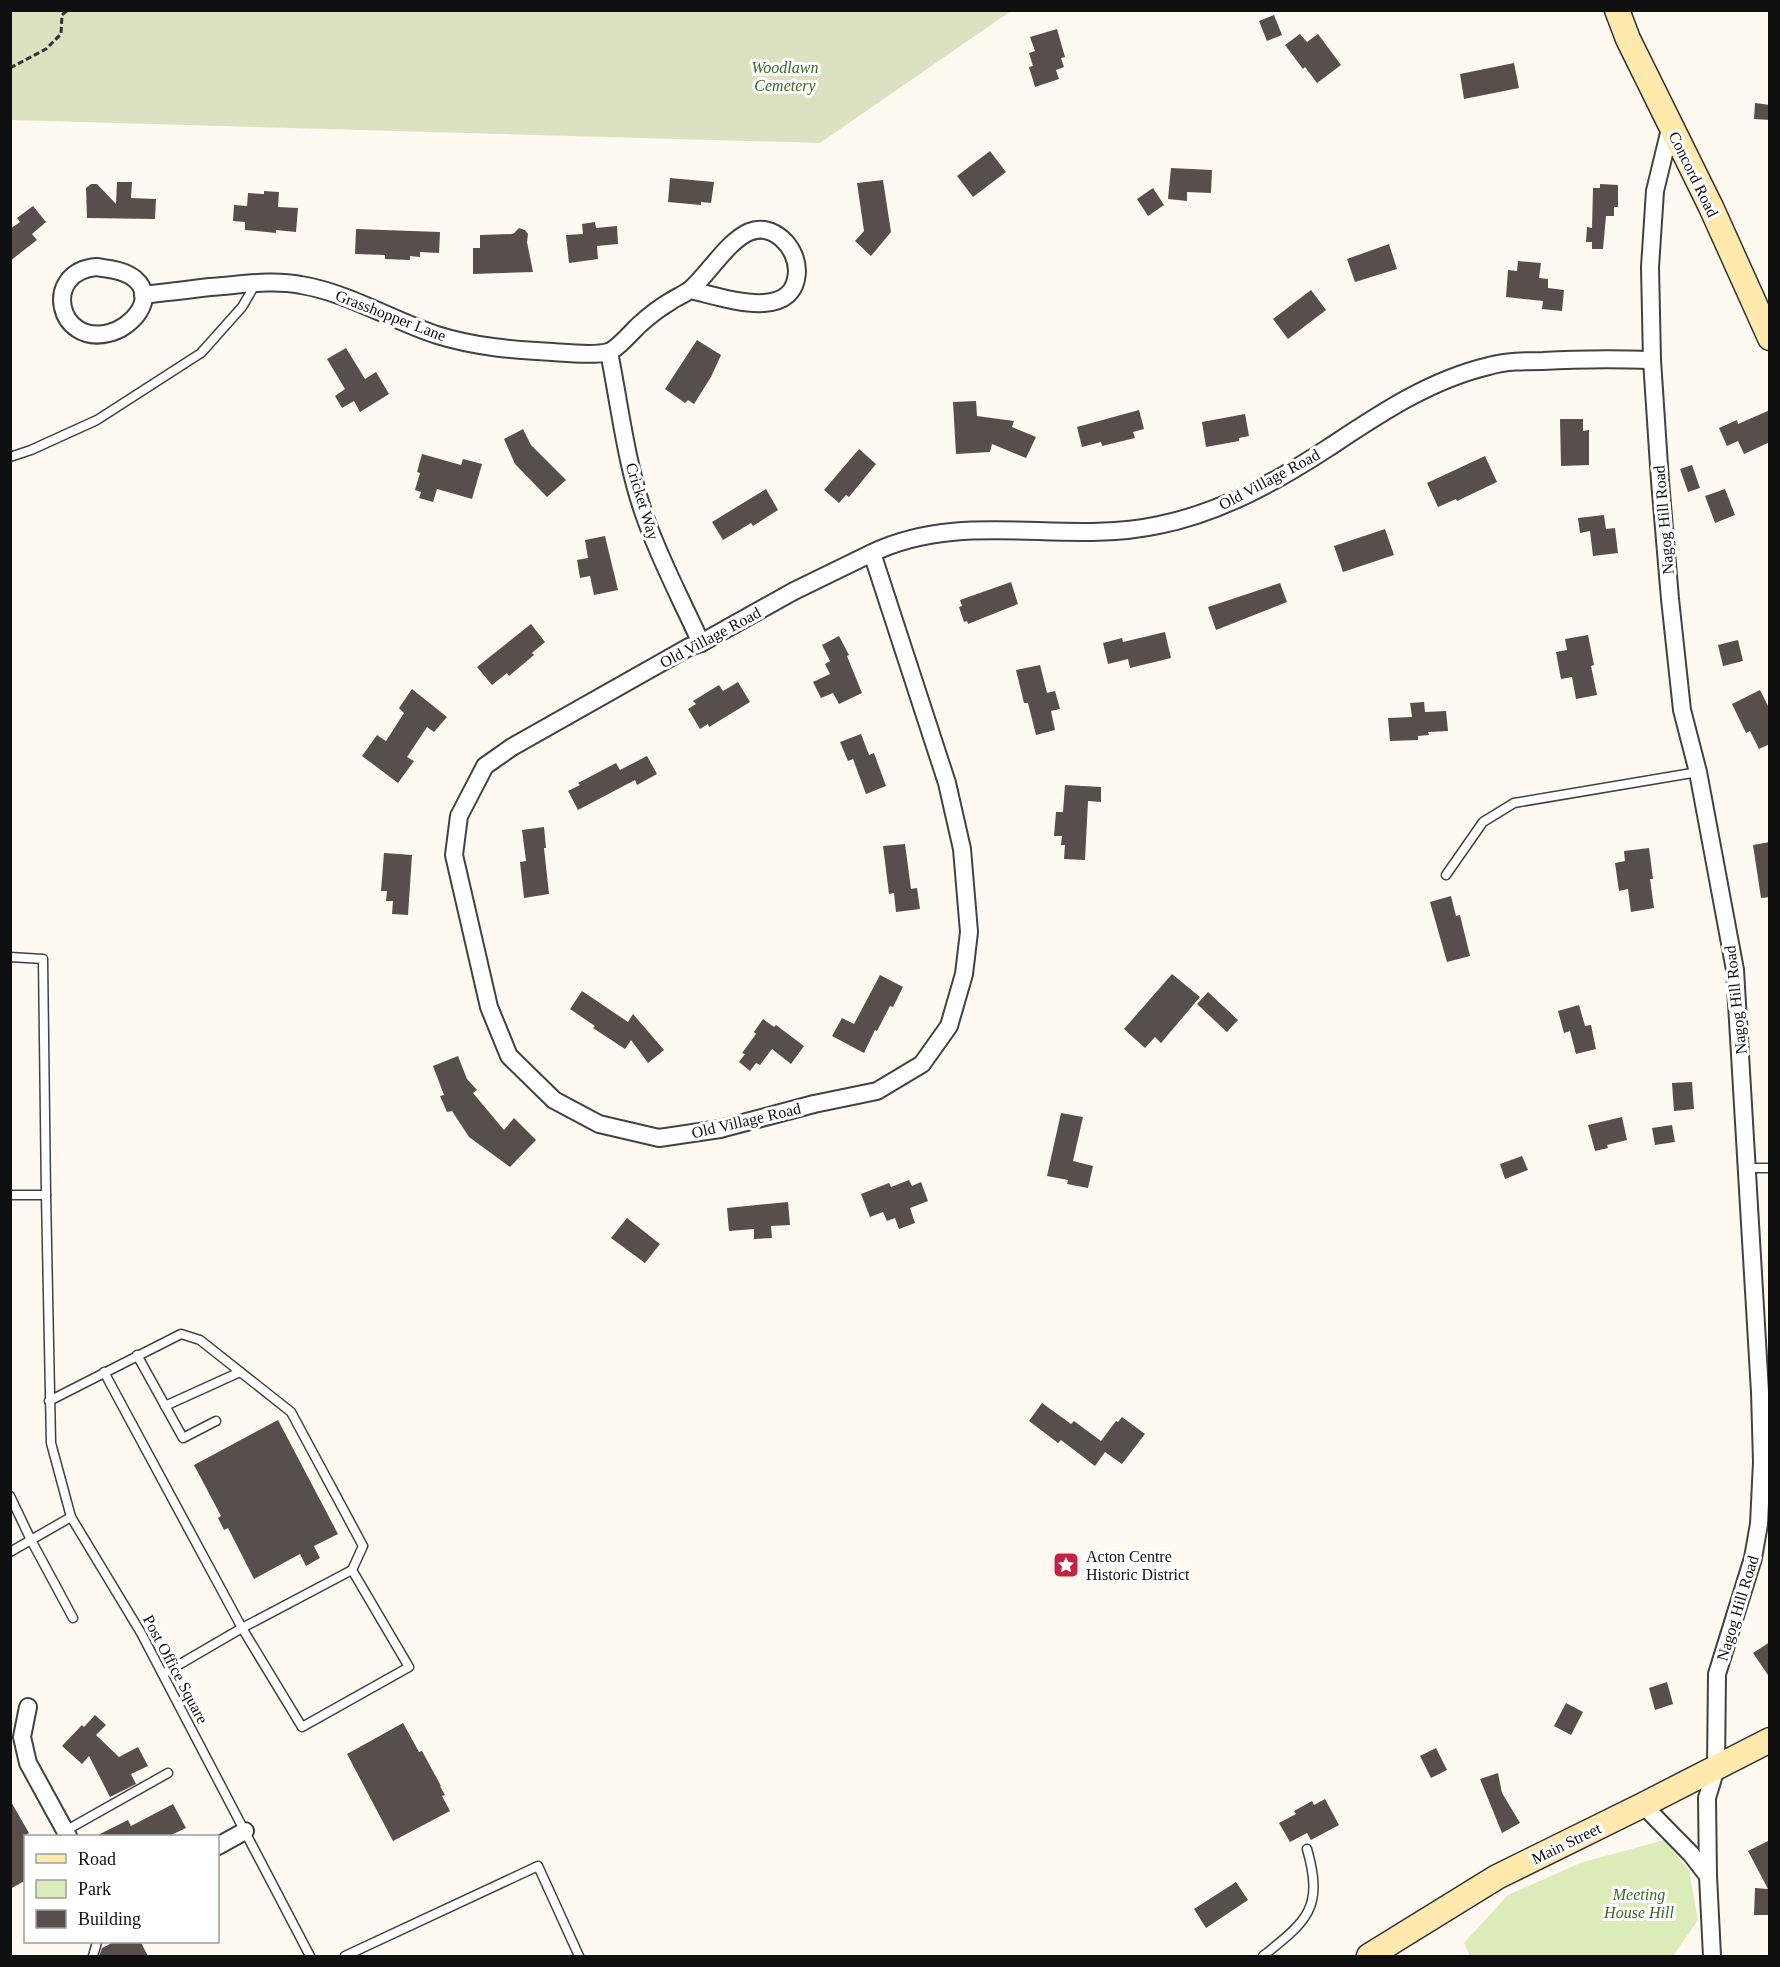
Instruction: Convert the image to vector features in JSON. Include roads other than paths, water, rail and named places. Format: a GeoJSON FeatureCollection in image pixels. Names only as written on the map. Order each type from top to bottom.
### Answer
{"type":"FeatureCollection","features":[{"type":"Feature","properties":{"kind":"main road","name":"Concord Road"},"geometry":{"type":"LineString","coordinates":[[1617,10],[1628,39],[1711,207],[1770,338]]}},
{"type":"Feature","properties":{"kind":"main road","name":"Main Street"},"geometry":{"type":"LineString","coordinates":[[1369,1956],[1497,1877],[1770,1740]]}},
{"type":"Feature","properties":{"kind":"street","name":"Nagog Hill Road"},"geometry":{"type":"LineString","coordinates":[[1671,125],[1655,191],[1650,267],[1652,360],[1660,481],[1682,710],[1698,772],[1735,970],[1748,1168],[1762,1462],[1759,1524],[1753,1558],[1717,1674],[1716,1768],[1707,1798],[1712,1956]]}},
{"type":"Feature","properties":{"kind":"street"},"geometry":{"type":"LineString","coordinates":[[609,352],[649,316],[690,290],[746,233],[771,231],[780,237],[793,252],[796,261],[796,276],[792,289],[782,299],[772,303],[748,303],[690,290]]}},
{"type":"Feature","properties":{"kind":"street"},"geometry":{"type":"LineString","coordinates":[[84,268],[108,268],[125,273],[139,283],[143,295],[142,305],[135,318],[123,328],[103,334],[87,333],[73,326],[63,312],[61,304],[69,279],[84,268]]}},
{"type":"Feature","properties":{"kind":"street","name":"Grasshopper Lane"},"geometry":{"type":"LineString","coordinates":[[143,295],[257,283],[291,283],[325,290],[437,335],[484,347],[581,354],[609,352]]}},
{"type":"Feature","properties":{"kind":"street","name":"Cricket Way"},"geometry":{"type":"LineString","coordinates":[[609,352],[628,452],[645,517],[702,643]]}},
{"type":"Feature","properties":{"kind":"street","name":"Old Village Road"},"geometry":{"type":"LineString","coordinates":[[872,553],[947,783],[962,849],[969,932],[964,974],[949,1026],[922,1064],[877,1091],[814,1104],[720,1129],[659,1138],[599,1124],[554,1100],[509,1056],[489,1007],[454,855],[459,816],[485,766],[512,747],[689,647],[702,643],[794,591],[872,553],[891,544],[921,536],[960,530],[1121,532],[1197,516],[1241,497],[1286,473],[1406,398],[1460,375],[1488,366],[1517,362],[1578,358],[1652,360]]}},
{"type":"Feature","properties":{"kind":"street"},"geometry":{"type":"LineString","coordinates":[[28,1707],[22,1737],[28,1763],[67,1834]]}},
{"type":"Feature","properties":{"kind":"street"},"geometry":{"type":"LineString","coordinates":[[1643,1805],[1691,1854],[1708,1876]]}},
{"type":"Feature","properties":{"kind":"street"},"geometry":{"type":"LineString","coordinates":[[219,1845],[245,1831]]}},
{"type":"Feature","properties":{"kind":"lane"},"geometry":{"type":"LineString","coordinates":[[10,457],[32,450],[97,420],[201,353],[242,308],[257,283]]}},
{"type":"Feature","properties":{"kind":"lane"},"geometry":{"type":"LineString","coordinates":[[1446,875],[1483,822],[1514,803],[1698,772]]}},
{"type":"Feature","properties":{"kind":"lane","name":"Post Office Square"},"geometry":{"type":"LineString","coordinates":[[10,957],[43,958],[51,1443],[70,1517],[141,1633],[310,1956]]}},
{"type":"Feature","properties":{"kind":"lane"},"geometry":{"type":"LineString","coordinates":[[1748,1168],[1770,1168]]}},
{"type":"Feature","properties":{"kind":"lane"},"geometry":{"type":"LineString","coordinates":[[10,1195],[46,1195]]}},
{"type":"Feature","properties":{"kind":"lane"},"geometry":{"type":"LineString","coordinates":[[50,1401],[182,1334],[200,1340],[291,1412],[363,1546],[352,1570],[242,1628],[163,1674]]}},
{"type":"Feature","properties":{"kind":"lane"},"geometry":{"type":"LineString","coordinates":[[138,1356],[183,1438],[216,1421]]}},
{"type":"Feature","properties":{"kind":"lane"},"geometry":{"type":"LineString","coordinates":[[104,1372],[242,1628],[302,1726],[409,1667],[352,1570]]}},
{"type":"Feature","properties":{"kind":"lane"},"geometry":{"type":"LineString","coordinates":[[165,1406],[240,1372]]}},
{"type":"Feature","properties":{"kind":"lane"},"geometry":{"type":"LineString","coordinates":[[10,1496],[73,1618]]}},
{"type":"Feature","properties":{"kind":"lane"},"geometry":{"type":"LineString","coordinates":[[10,1552],[70,1517]]}},
{"type":"Feature","properties":{"kind":"lane"},"geometry":{"type":"LineString","coordinates":[[67,1834],[168,1773]]}},
{"type":"Feature","properties":{"kind":"lane"},"geometry":{"type":"LineString","coordinates":[[1263,1956],[1305,1919],[1314,1899],[1314,1870],[1308,1849]]}},
{"type":"Feature","properties":{"kind":"lane"},"geometry":{"type":"LineString","coordinates":[[345,1956],[538,1866],[579,1956]]}},
{"type":"Feature","properties":{"kind":"place","name":"Acton Centre Historic District"},"geometry":{"type":"Point","coordinates":[1066,1565]}},
{"type":"Feature","properties":{"kind":"park label","name":"Woodlawn Cemetery"},"geometry":{"type":"Point","coordinates":[785,76]}},
{"type":"Feature","properties":{"kind":"park label","name":"Meeting House Hill"},"geometry":{"type":"Point","coordinates":[1639,1903]}}]}
